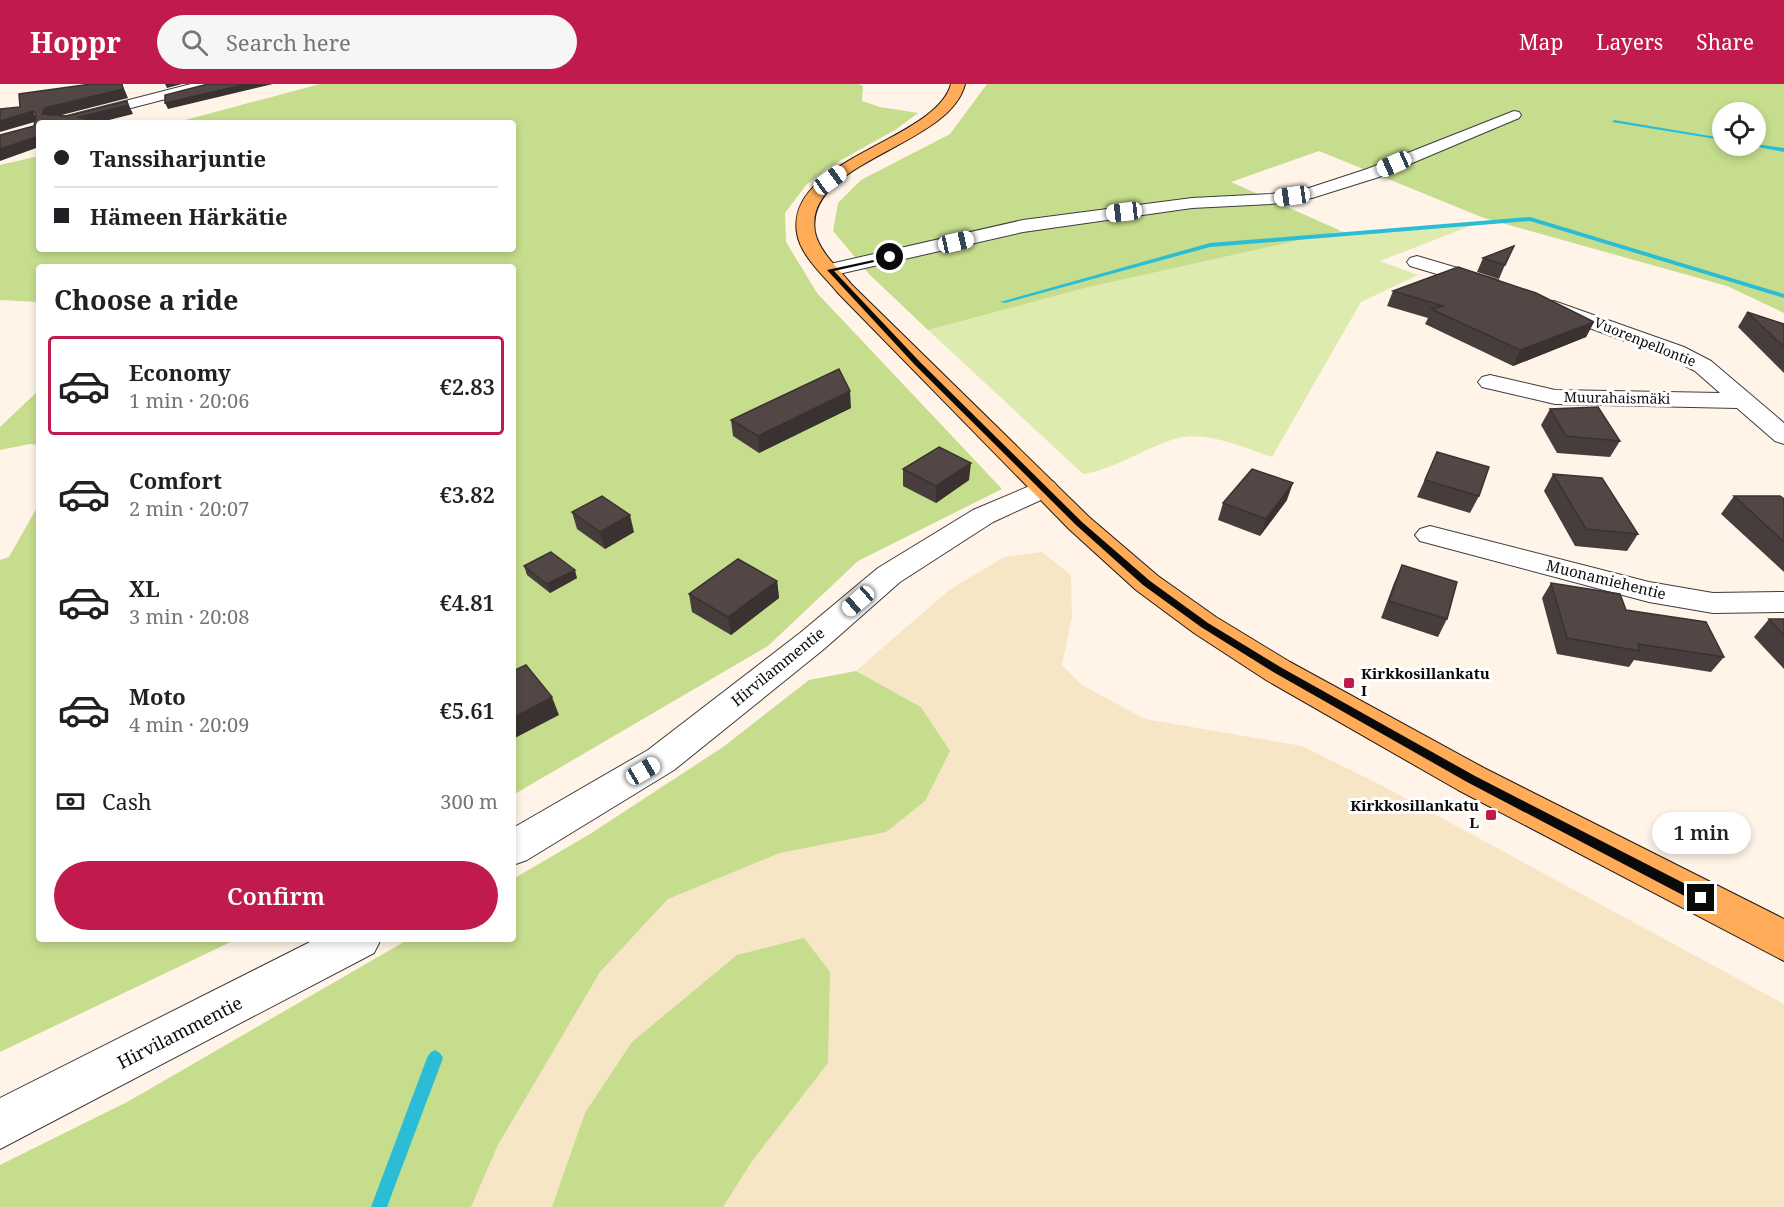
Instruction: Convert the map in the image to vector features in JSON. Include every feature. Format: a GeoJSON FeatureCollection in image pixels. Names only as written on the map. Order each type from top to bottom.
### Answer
{"type":"FeatureCollection","features":[{"type":"Feature","properties":{"kind":"main road"},"geometry":{"type":"LineString","coordinates":[[958,84],[949,101],[933,117],[899,140],[847,167],[816,192],[807,206],[804,221],[806,234],[830,270],[918,363],[1079,524],[1147,583],[1205,625],[1278,671],[1471,779],[1784,942]]}},
{"type":"Feature","properties":{"kind":"street"},"geometry":{"type":"LineString","coordinates":[[68,120],[207,84]]}},
{"type":"Feature","properties":{"kind":"street"},"geometry":{"type":"LineString","coordinates":[[830,270],[1023,226],[1192,203],[1271,199],[1312,193],[1373,173],[1514,115]]}},
{"type":"Feature","properties":{"kind":"street","name":"Vuorenpellontie"},"geometry":{"type":"LineString","coordinates":[[1417,262],[1525,297],[1676,352],[1703,366],[1784,436]]}},
{"type":"Feature","properties":{"kind":"street","name":"Muurahaismäki"},"geometry":{"type":"LineString","coordinates":[[1490,382],[1555,397],[1745,401]]}},
{"type":"Feature","properties":{"kind":"street","name":"Hirvilammentie"},"geometry":{"type":"LineString","coordinates":[[516,846],[662,760],[812,641],[889,575],[983,516],[1044,488]]}},
{"type":"Feature","properties":{"kind":"street","name":"Muonamiehentie"},"geometry":{"type":"LineString","coordinates":[[1430,535],[1649,592],[1713,603],[1784,602]]}},
{"type":"Feature","properties":{"kind":"street","name":"Hirvilammentie"},"geometry":{"type":"LineString","coordinates":[[0,1124],[352,942]]}},
{"type":"Feature","properties":{"kind":"shaded area"},"geometry":{"type":"Polygon","coordinates":[[[1042,552],[1071,575],[1072,617],[1062,665],[1082,685],[1145,719],[1302,746],[1381,785],[1784,1004],[1784,1207],[471,1207],[498,1145],[600,972],[668,899],[780,853],[885,832],[921,707],[856,671],[949,590],[1004,557],[1042,552]]]}},
{"type":"Feature","properties":{"kind":"green space"},"geometry":{"type":"Polygon","coordinates":[[[320,84],[859,84],[863,86],[862,101],[880,107],[918,113],[895,130],[827,168],[806,185],[785,213],[786,242],[817,293],[1002,489],[858,561],[768,646],[516,793],[516,264],[36,264],[36,302],[0,300],[0,165],[36,157],[36,252],[516,252],[516,120],[185,120],[320,84]]]}},
{"type":"Feature","properties":{"kind":"green space"},"geometry":{"type":"Polygon","coordinates":[[[987,84],[1784,84],[1784,313],[1727,286],[1484,218],[1319,151],[1231,182],[1341,231],[1085,288],[928,330],[870,275],[833,231],[838,203],[861,180],[950,134],[987,84]]]}},
{"type":"Feature","properties":{"kind":"green space"},"geometry":{"type":"Polygon","coordinates":[[[1478,223],[1380,261],[1418,275],[1361,302],[1272,457],[1226,442],[1189,436],[1166,442],[1108,468],[1083,474],[928,330],[1085,288],[1341,231],[1353,234],[1478,223]]]}},
{"type":"Feature","properties":{"kind":"green space"},"geometry":{"type":"Polygon","coordinates":[[[36,393],[36,445],[0,450],[0,427],[36,393]]]}},
{"type":"Feature","properties":{"kind":"green space"},"geometry":{"type":"Polygon","coordinates":[[[36,509],[36,942],[231,942],[0,1052],[0,560],[9,557],[36,509]]]}},
{"type":"Feature","properties":{"kind":"green space"},"geometry":{"type":"Polygon","coordinates":[[[856,671],[921,707],[950,751],[925,801],[886,832],[780,853],[668,899],[600,972],[498,1145],[471,1207],[0,1207],[0,1165],[129,1101],[404,942],[516,942],[516,877],[590,834],[723,747],[809,680],[856,671]]]}},
{"type":"Feature","properties":{"kind":"green space"},"geometry":{"type":"Polygon","coordinates":[[[804,938],[830,972],[828,1063],[752,1161],[723,1207],[552,1207],[585,1113],[632,1042],[737,955],[804,938]]]}},
{"type":"Feature","properties":{"kind":"building"},"geometry":{"type":"Polygon","coordinates":[[[91,84],[122,84],[123,89],[45,108],[42,114],[68,116],[127,101],[128,105],[79,117],[88,120],[36,120],[36,137],[0,149],[0,135],[34,126],[36,114],[33,111],[0,121],[0,109],[20,107],[19,94],[91,84]]]}},
{"type":"Feature","properties":{"kind":"building"},"geometry":{"type":"Polygon","coordinates":[[[208,84],[247,84],[165,103],[165,95],[208,84]]]}},
{"type":"Feature","properties":{"kind":"building"},"geometry":{"type":"Polygon","coordinates":[[[1514,246],[1505,265],[1483,258],[1514,246]]]}},
{"type":"Feature","properties":{"kind":"building"},"geometry":{"type":"Polygon","coordinates":[[[1458,267],[1536,293],[1594,322],[1520,350],[1431,309],[1443,306],[1393,291],[1458,267]]]}},
{"type":"Feature","properties":{"kind":"building"},"geometry":{"type":"Polygon","coordinates":[[[1747,312],[1784,324],[1784,347],[1747,312]]]}},
{"type":"Feature","properties":{"kind":"building"},"geometry":{"type":"Polygon","coordinates":[[[839,369],[850,391],[758,436],[731,420],[839,369]]]}},
{"type":"Feature","properties":{"kind":"building"},"geometry":{"type":"Polygon","coordinates":[[[1598,407],[1620,441],[1566,436],[1550,409],[1598,407]]]}},
{"type":"Feature","properties":{"kind":"building"},"geometry":{"type":"Polygon","coordinates":[[[939,447],[971,463],[936,486],[903,469],[939,447]]]}},
{"type":"Feature","properties":{"kind":"building"},"geometry":{"type":"Polygon","coordinates":[[[1437,452],[1489,467],[1479,496],[1425,480],[1437,452]]]}},
{"type":"Feature","properties":{"kind":"building"},"geometry":{"type":"Polygon","coordinates":[[[1252,469],[1293,483],[1266,519],[1223,503],[1252,469]]]}},
{"type":"Feature","properties":{"kind":"building"},"geometry":{"type":"Polygon","coordinates":[[[1553,474],[1602,478],[1638,534],[1586,529],[1553,474]]]}},
{"type":"Feature","properties":{"kind":"building"},"geometry":{"type":"Polygon","coordinates":[[[602,496],[630,515],[600,532],[572,512],[602,496]]]}},
{"type":"Feature","properties":{"kind":"building"},"geometry":{"type":"Polygon","coordinates":[[[1734,496],[1780,496],[1784,499],[1784,542],[1734,496]]]}},
{"type":"Feature","properties":{"kind":"building"},"geometry":{"type":"Polygon","coordinates":[[[551,552],[575,570],[547,584],[524,566],[551,552]]]}},
{"type":"Feature","properties":{"kind":"building"},"geometry":{"type":"Polygon","coordinates":[[[738,559],[777,581],[728,617],[689,594],[738,559]]]}},
{"type":"Feature","properties":{"kind":"building"},"geometry":{"type":"Polygon","coordinates":[[[1402,565],[1457,582],[1447,619],[1389,601],[1402,565]]]}},
{"type":"Feature","properties":{"kind":"building"},"geometry":{"type":"Polygon","coordinates":[[[1551,583],[1620,594],[1626,610],[1706,622],[1724,657],[1638,644],[1640,651],[1567,638],[1551,583]]]}},
{"type":"Feature","properties":{"kind":"building"},"geometry":{"type":"Polygon","coordinates":[[[1769,619],[1784,619],[1784,635],[1769,619]]]}},
{"type":"Feature","properties":{"kind":"building"},"geometry":{"type":"Polygon","coordinates":[[[526,665],[552,697],[516,716],[516,670],[526,665]]]}},
{"type":"Feature","properties":{"kind":"waterway"},"geometry":{"type":"LineString","coordinates":[[1614,121],[1712,137]]}},
{"type":"Feature","properties":{"kind":"waterway"},"geometry":{"type":"LineString","coordinates":[[1766,147],[1784,150]]}},
{"type":"Feature","properties":{"kind":"waterway"},"geometry":{"type":"LineString","coordinates":[[1003,302],[1210,245],[1530,219],[1784,296]]}},
{"type":"Feature","properties":{"kind":"waterway"},"geometry":{"type":"LineString","coordinates":[[379,1207],[435,1058]]}},
{"type":"Feature","properties":{"kind":"place","name":"Kirkkosillankatu I"},"geometry":{"type":"Point","coordinates":[1349,683]}},
{"type":"Feature","properties":{"kind":"place","name":"Kirkkosillankatu L"},"geometry":{"type":"Point","coordinates":[1491,815]}},
{"type":"Feature","properties":{"kind":"route"},"geometry":{"type":"LineString","coordinates":[[890,257],[830,270],[845,289],[1079,524],[1147,583],[1205,625],[1278,671],[1471,779],[1701,898]]}}]}
